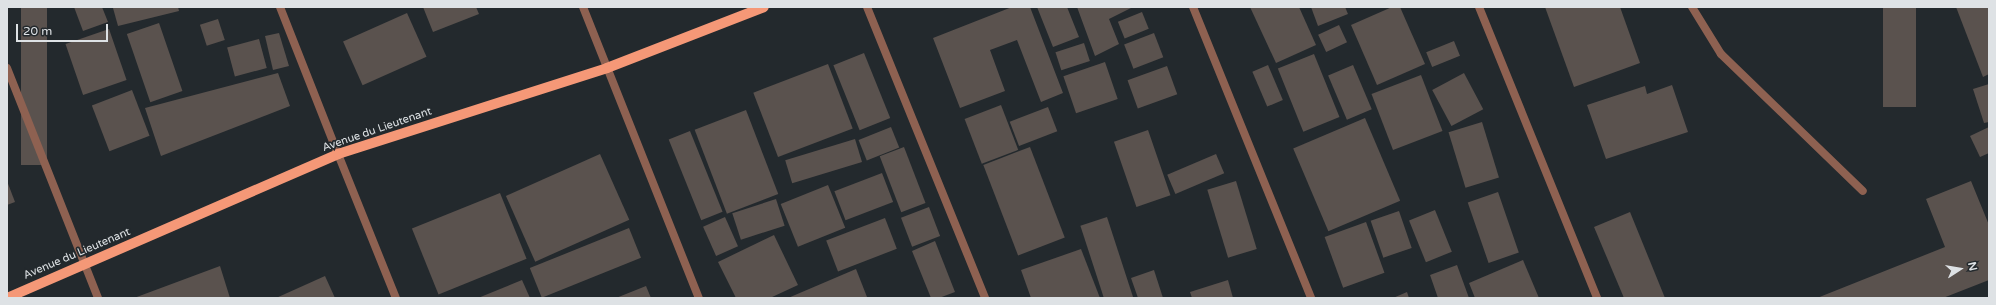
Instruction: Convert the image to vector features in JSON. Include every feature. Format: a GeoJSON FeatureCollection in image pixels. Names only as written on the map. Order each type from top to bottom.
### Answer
{"type":"FeatureCollection","features":[{"type":"Feature","properties":{"kind":"main road","name":"Avenue du Lieutenant"},"geometry":{"type":"LineString","coordinates":[[7,298],[338,154],[607,68],[764,7]]}},
{"type":"Feature","properties":{"kind":"street"},"geometry":{"type":"LineString","coordinates":[[280,7],[396,298]]}},
{"type":"Feature","properties":{"kind":"street"},"geometry":{"type":"LineString","coordinates":[[583,7],[699,298]]}},
{"type":"Feature","properties":{"kind":"street"},"geometry":{"type":"LineString","coordinates":[[867,7],[985,298]]}},
{"type":"Feature","properties":{"kind":"street"},"geometry":{"type":"LineString","coordinates":[[1193,7],[1311,298]]}},
{"type":"Feature","properties":{"kind":"street"},"geometry":{"type":"LineString","coordinates":[[1479,7],[1597,298]]}},
{"type":"Feature","properties":{"kind":"street"},"geometry":{"type":"LineString","coordinates":[[1692,7],[1721,54],[1863,190]]}},
{"type":"Feature","properties":{"kind":"street"},"geometry":{"type":"LineString","coordinates":[[7,68],[98,298]]}},
{"type":"Feature","properties":{"kind":"building"},"geometry":{"type":"Polygon","coordinates":[[[21,7],[47,7],[47,165],[21,165],[21,7]]]}},
{"type":"Feature","properties":{"kind":"building"},"geometry":{"type":"Polygon","coordinates":[[[74,7],[102,7],[108,22],[83,31],[74,7]]]}},
{"type":"Feature","properties":{"kind":"building"},"geometry":{"type":"Polygon","coordinates":[[[178,7],[179,11],[118,26],[113,8],[178,7]]]}},
{"type":"Feature","properties":{"kind":"building"},"geometry":{"type":"Polygon","coordinates":[[[423,7],[476,7],[479,14],[433,32],[423,7]]]}},
{"type":"Feature","properties":{"kind":"building"},"geometry":{"type":"Polygon","coordinates":[[[1012,7],[1030,7],[1063,93],[1041,102],[1017,40],[990,50],[1005,91],[960,108],[933,38],[1012,7]]]}},
{"type":"Feature","properties":{"kind":"building"},"geometry":{"type":"Polygon","coordinates":[[[1037,7],[1067,7],[1079,37],[1053,47],[1037,7]]]}},
{"type":"Feature","properties":{"kind":"building"},"geometry":{"type":"Polygon","coordinates":[[[1077,7],[1133,7],[1109,19],[1119,44],[1095,56],[1077,7]]]}},
{"type":"Feature","properties":{"kind":"building"},"geometry":{"type":"Polygon","coordinates":[[[1250,7],[1299,7],[1316,45],[1276,63],[1250,7]]]}},
{"type":"Feature","properties":{"kind":"building"},"geometry":{"type":"Polygon","coordinates":[[[1311,7],[1345,7],[1348,14],[1318,26],[1311,7]]]}},
{"type":"Feature","properties":{"kind":"building"},"geometry":{"type":"Polygon","coordinates":[[[1392,7],[1400,7],[1425,64],[1377,85],[1351,25],[1392,7]]]}},
{"type":"Feature","properties":{"kind":"building"},"geometry":{"type":"Polygon","coordinates":[[[1545,7],[1620,7],[1640,63],[1574,87],[1545,7]]]}},
{"type":"Feature","properties":{"kind":"building"},"geometry":{"type":"Polygon","coordinates":[[[1883,7],[1916,7],[1916,107],[1883,107],[1883,7]]]}},
{"type":"Feature","properties":{"kind":"building"},"geometry":{"type":"Polygon","coordinates":[[[1956,7],[1989,7],[1989,74],[1983,77],[1956,7]]]}},
{"type":"Feature","properties":{"kind":"building"},"geometry":{"type":"Polygon","coordinates":[[[1142,12],[1149,29],[1125,38],[1118,22],[1142,12]]]}},
{"type":"Feature","properties":{"kind":"building"},"geometry":{"type":"Polygon","coordinates":[[[407,13],[427,57],[363,85],[343,41],[407,13]]]}},
{"type":"Feature","properties":{"kind":"building"},"geometry":{"type":"Polygon","coordinates":[[[218,19],[225,40],[207,46],[200,25],[218,19]]]}},
{"type":"Feature","properties":{"kind":"building"},"geometry":{"type":"Polygon","coordinates":[[[159,23],[182,91],[150,102],[127,34],[159,23]]]}},
{"type":"Feature","properties":{"kind":"building"},"geometry":{"type":"Polygon","coordinates":[[[1339,25],[1347,42],[1326,52],[1318,35],[1339,25]]]}},
{"type":"Feature","properties":{"kind":"building"},"geometry":{"type":"Polygon","coordinates":[[[109,29],[127,80],[83,95],[66,44],[109,29]]]}},
{"type":"Feature","properties":{"kind":"building"},"geometry":{"type":"Polygon","coordinates":[[[279,33],[289,66],[273,70],[265,36],[279,33]]]}},
{"type":"Feature","properties":{"kind":"building"},"geometry":{"type":"Polygon","coordinates":[[[1154,33],[1163,57],[1133,69],[1124,44],[1154,33]]]}},
{"type":"Feature","properties":{"kind":"building"},"geometry":{"type":"Polygon","coordinates":[[[259,39],[267,68],[235,77],[227,48],[259,39]]]}},
{"type":"Feature","properties":{"kind":"building"},"geometry":{"type":"Polygon","coordinates":[[[1454,41],[1460,56],[1432,67],[1426,52],[1454,41]]]}},
{"type":"Feature","properties":{"kind":"building"},"geometry":{"type":"Polygon","coordinates":[[[1084,43],[1090,61],[1061,70],[1055,52],[1084,43]]]}},
{"type":"Feature","properties":{"kind":"building"},"geometry":{"type":"Polygon","coordinates":[[[864,53],[890,118],[860,130],[833,65],[864,53]]]}},
{"type":"Feature","properties":{"kind":"building"},"geometry":{"type":"Polygon","coordinates":[[[1314,54],[1339,117],[1303,132],[1278,69],[1314,54]]]}},
{"type":"Feature","properties":{"kind":"building"},"geometry":{"type":"Polygon","coordinates":[[[1105,62],[1118,99],[1076,113],[1063,76],[1105,62]]]}},
{"type":"Feature","properties":{"kind":"building"},"geometry":{"type":"Polygon","coordinates":[[[828,64],[853,128],[778,157],[753,93],[828,64]]]}},
{"type":"Feature","properties":{"kind":"building"},"geometry":{"type":"Polygon","coordinates":[[[1268,65],[1283,100],[1267,107],[1252,72],[1268,65]]]}},
{"type":"Feature","properties":{"kind":"building"},"geometry":{"type":"Polygon","coordinates":[[[1353,65],[1372,109],[1347,120],[1328,76],[1353,65]]]}},
{"type":"Feature","properties":{"kind":"building"},"geometry":{"type":"Polygon","coordinates":[[[1167,66],[1177,94],[1138,109],[1128,80],[1167,66]]]}},
{"type":"Feature","properties":{"kind":"building"},"geometry":{"type":"Polygon","coordinates":[[[278,73],[290,106],[161,156],[145,108],[278,73]]]}},
{"type":"Feature","properties":{"kind":"building"},"geometry":{"type":"Polygon","coordinates":[[[1464,73],[1483,109],[1451,126],[1432,90],[1464,73]]]}},
{"type":"Feature","properties":{"kind":"building"},"geometry":{"type":"Polygon","coordinates":[[[1421,75],[1443,131],[1393,150],[1372,94],[1421,75]]]}},
{"type":"Feature","properties":{"kind":"building"},"geometry":{"type":"Polygon","coordinates":[[[1989,84],[1989,122],[1984,123],[1973,89],[1989,84]]]}},
{"type":"Feature","properties":{"kind":"building"},"geometry":{"type":"Polygon","coordinates":[[[1672,85],[1688,132],[1606,159],[1587,105],[1645,86],[1647,94],[1672,85]]]}},
{"type":"Feature","properties":{"kind":"building"},"geometry":{"type":"Polygon","coordinates":[[[132,90],[150,136],[109,151],[92,105],[132,90]]]}},
{"type":"Feature","properties":{"kind":"building"},"geometry":{"type":"Polygon","coordinates":[[[1001,105],[1018,150],[982,164],[965,119],[1001,105]]]}},
{"type":"Feature","properties":{"kind":"building"},"geometry":{"type":"Polygon","coordinates":[[[1048,107],[1057,131],[1019,146],[1010,122],[1048,107]]]}},
{"type":"Feature","properties":{"kind":"building"},"geometry":{"type":"Polygon","coordinates":[[[746,110],[778,194],[727,214],[695,130],[746,110]]]}},
{"type":"Feature","properties":{"kind":"building"},"geometry":{"type":"Polygon","coordinates":[[[1365,118],[1400,201],[1328,231],[1293,148],[1365,118]]]}},
{"type":"Feature","properties":{"kind":"building"},"geometry":{"type":"Polygon","coordinates":[[[1482,122],[1499,177],[1465,188],[1449,132],[1482,122]]]}},
{"type":"Feature","properties":{"kind":"building"},"geometry":{"type":"Polygon","coordinates":[[[891,127],[899,147],[867,161],[859,140],[891,127]]]}},
{"type":"Feature","properties":{"kind":"building"},"geometry":{"type":"Polygon","coordinates":[[[1989,127],[1989,153],[1980,157],[1970,136],[1989,127]]]}},
{"type":"Feature","properties":{"kind":"building"},"geometry":{"type":"Polygon","coordinates":[[[1148,130],[1170,195],[1136,207],[1114,142],[1148,130]]]}},
{"type":"Feature","properties":{"kind":"building"},"geometry":{"type":"Polygon","coordinates":[[[690,131],[723,212],[701,220],[669,140],[690,131]]]}},
{"type":"Feature","properties":{"kind":"building"},"geometry":{"type":"Polygon","coordinates":[[[855,139],[862,162],[792,183],[785,160],[855,139]]]}},
{"type":"Feature","properties":{"kind":"building"},"geometry":{"type":"Polygon","coordinates":[[[904,147],[926,203],[901,212],[880,156],[904,147]]]}},
{"type":"Feature","properties":{"kind":"building"},"geometry":{"type":"Polygon","coordinates":[[[1030,147],[1065,238],[1018,255],[983,165],[1030,147]]]}},
{"type":"Feature","properties":{"kind":"building"},"geometry":{"type":"Polygon","coordinates":[[[600,154],[629,220],[535,262],[506,196],[600,154]]]}},
{"type":"Feature","properties":{"kind":"building"},"geometry":{"type":"Polygon","coordinates":[[[1216,154],[1224,173],[1175,194],[1167,175],[1216,154]]]}},
{"type":"Feature","properties":{"kind":"building"},"geometry":{"type":"Polygon","coordinates":[[[882,173],[893,202],[845,220],[834,191],[882,173]]]}},
{"type":"Feature","properties":{"kind":"building"},"geometry":{"type":"Polygon","coordinates":[[[7,181],[15,202],[7,205],[7,181]]]}},
{"type":"Feature","properties":{"kind":"building"},"geometry":{"type":"Polygon","coordinates":[[[1236,181],[1257,249],[1228,258],[1207,190],[1236,181]]]}},
{"type":"Feature","properties":{"kind":"building"},"geometry":{"type":"Polygon","coordinates":[[[1971,181],[1989,225],[1989,280],[1943,298],[1817,298],[1945,247],[1926,199],[1971,181]]]}},
{"type":"Feature","properties":{"kind":"building"},"geometry":{"type":"Polygon","coordinates":[[[828,185],[845,228],[798,247],[781,204],[828,185]]]}},
{"type":"Feature","properties":{"kind":"building"},"geometry":{"type":"Polygon","coordinates":[[[1498,192],[1519,253],[1489,263],[1468,202],[1498,192]]]}},
{"type":"Feature","properties":{"kind":"building"},"geometry":{"type":"Polygon","coordinates":[[[500,193],[527,259],[439,294],[412,229],[500,193]]]}},
{"type":"Feature","properties":{"kind":"building"},"geometry":{"type":"Polygon","coordinates":[[[776,199],[785,226],[741,240],[732,213],[776,199]]]}},
{"type":"Feature","properties":{"kind":"building"},"geometry":{"type":"Polygon","coordinates":[[[929,207],[940,236],[912,247],[901,218],[929,207]]]}},
{"type":"Feature","properties":{"kind":"building"},"geometry":{"type":"Polygon","coordinates":[[[1435,210],[1452,252],[1426,262],[1409,220],[1435,210]]]}},
{"type":"Feature","properties":{"kind":"building"},"geometry":{"type":"Polygon","coordinates":[[[1399,211],[1412,248],[1383,258],[1371,221],[1399,211]]]}},
{"type":"Feature","properties":{"kind":"building"},"geometry":{"type":"Polygon","coordinates":[[[1630,212],[1665,298],[1624,298],[1594,227],[1630,212]]]}},
{"type":"Feature","properties":{"kind":"building"},"geometry":{"type":"Polygon","coordinates":[[[725,217],[738,246],[716,256],[703,227],[725,217]]]}},
{"type":"Feature","properties":{"kind":"building"},"geometry":{"type":"Polygon","coordinates":[[[1107,217],[1133,298],[1104,298],[1080,226],[1107,217]]]}},
{"type":"Feature","properties":{"kind":"building"},"geometry":{"type":"Polygon","coordinates":[[[885,218],[897,249],[838,271],[826,241],[885,218]]]}},
{"type":"Feature","properties":{"kind":"building"},"geometry":{"type":"Polygon","coordinates":[[[1366,222],[1384,273],[1343,288],[1325,237],[1366,222]]]}},
{"type":"Feature","properties":{"kind":"building"},"geometry":{"type":"Polygon","coordinates":[[[629,228],[641,258],[542,298],[530,268],[629,228]]]}},
{"type":"Feature","properties":{"kind":"building"},"geometry":{"type":"Polygon","coordinates":[[[774,235],[798,285],[770,298],[736,298],[718,262],[774,235]]]}},
{"type":"Feature","properties":{"kind":"building"},"geometry":{"type":"Polygon","coordinates":[[[935,241],[955,292],[939,298],[931,298],[912,251],[935,241]]]}},
{"type":"Feature","properties":{"kind":"building"},"geometry":{"type":"Polygon","coordinates":[[[1081,249],[1100,298],[1031,298],[1021,270],[1081,249]]]}},
{"type":"Feature","properties":{"kind":"building"},"geometry":{"type":"Polygon","coordinates":[[[1523,260],[1539,298],[1475,298],[1469,283],[1523,260]]]}},
{"type":"Feature","properties":{"kind":"building"},"geometry":{"type":"Polygon","coordinates":[[[1457,265],[1469,298],[1438,298],[1430,275],[1457,265]]]}},
{"type":"Feature","properties":{"kind":"building"},"geometry":{"type":"Polygon","coordinates":[[[220,266],[230,298],[134,298],[220,266]]]}},
{"type":"Feature","properties":{"kind":"building"},"geometry":{"type":"Polygon","coordinates":[[[856,269],[867,297],[788,298],[856,269]]]}},
{"type":"Feature","properties":{"kind":"building"},"geometry":{"type":"Polygon","coordinates":[[[1154,270],[1163,298],[1138,298],[1131,278],[1154,270]]]}},
{"type":"Feature","properties":{"kind":"building"},"geometry":{"type":"Polygon","coordinates":[[[325,276],[335,298],[276,298],[325,276]]]}},
{"type":"Feature","properties":{"kind":"building"},"geometry":{"type":"Polygon","coordinates":[[[522,280],[530,298],[478,298],[522,280]]]}},
{"type":"Feature","properties":{"kind":"building"},"geometry":{"type":"Polygon","coordinates":[[[1228,280],[1233,298],[1192,298],[1190,292],[1228,280]]]}},
{"type":"Feature","properties":{"kind":"building"},"geometry":{"type":"Polygon","coordinates":[[[646,286],[651,298],[616,298],[646,286]]]}},
{"type":"Feature","properties":{"kind":"building"},"geometry":{"type":"Polygon","coordinates":[[[1407,292],[1409,298],[1393,298],[1407,292]]]}}]}
